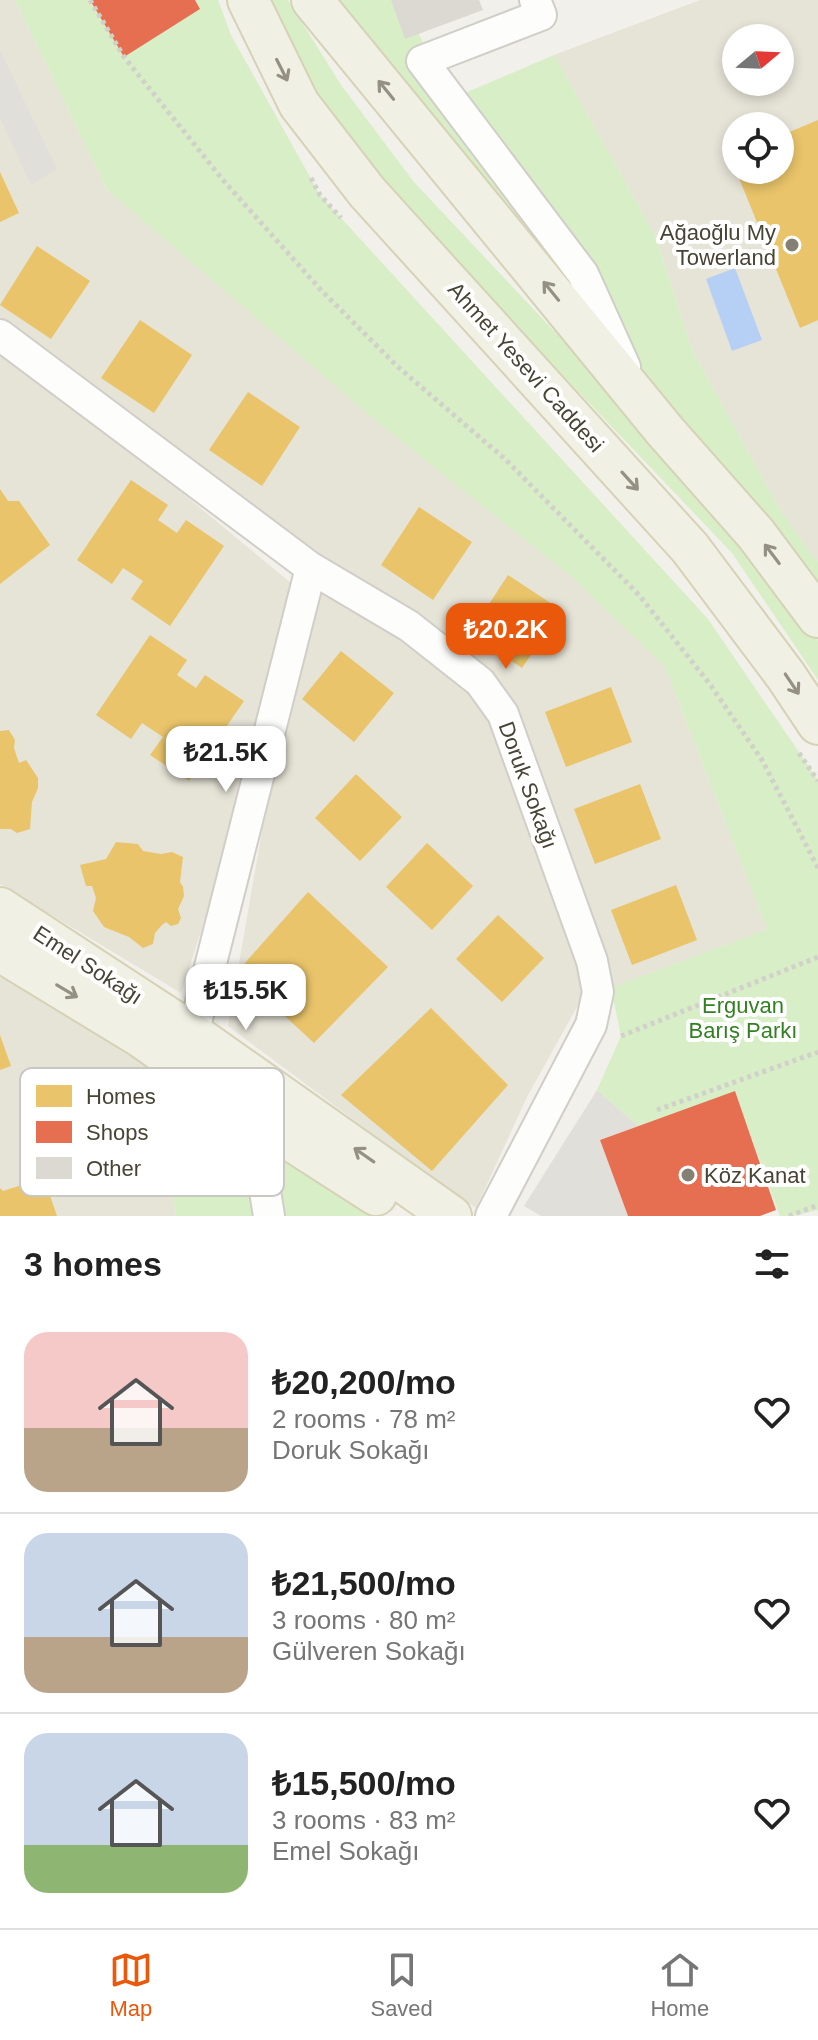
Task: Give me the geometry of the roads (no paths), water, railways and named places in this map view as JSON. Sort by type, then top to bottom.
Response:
[{"type":"main road","name":"Ahmet Yesevi Caddesi","points":[[248,0],[299,104],[367,192],[690,548],[818,724]]},
{"type":"main road","points":[[312,0],[639,398],[756,534],[818,617]]},
{"type":"main road","name":"Emel Sokağı","points":[[0,908],[241,1068]]},
{"type":"main road","name":"Emel Sokağı","points":[[0,951],[141,1037],[185,1068]]},
{"type":"main road","name":"Emel Sokağı","points":[[284,1098],[451,1216]]},
{"type":"main road","name":"Emel Sokağı","points":[[284,1136],[409,1216]]},
{"type":"street","points":[[535,0],[541,15],[422,61],[583,274],[639,398]]},
{"type":"street","name":"Doruk Sokağı","points":[[0,335],[311,568],[409,626],[480,682],[503,714],[592,961],[598,992],[591,1025],[491,1216]]},
{"type":"street","points":[[193,1034],[311,568]]},
{"type":"street","points":[[266,1196],[269,1216]]},
{"type":"water","points":[[735,268],[762,340],[732,351],[706,279]]},
{"type":"place","name":"Ağaoğlu My Towerland","points":[[792,245]]},
{"type":"place","name":"Köz Kanat","points":[[688,1175]]},
{"type":"park label","name":"Erguvan Barış Parkı","points":[[743,1018]]}]
